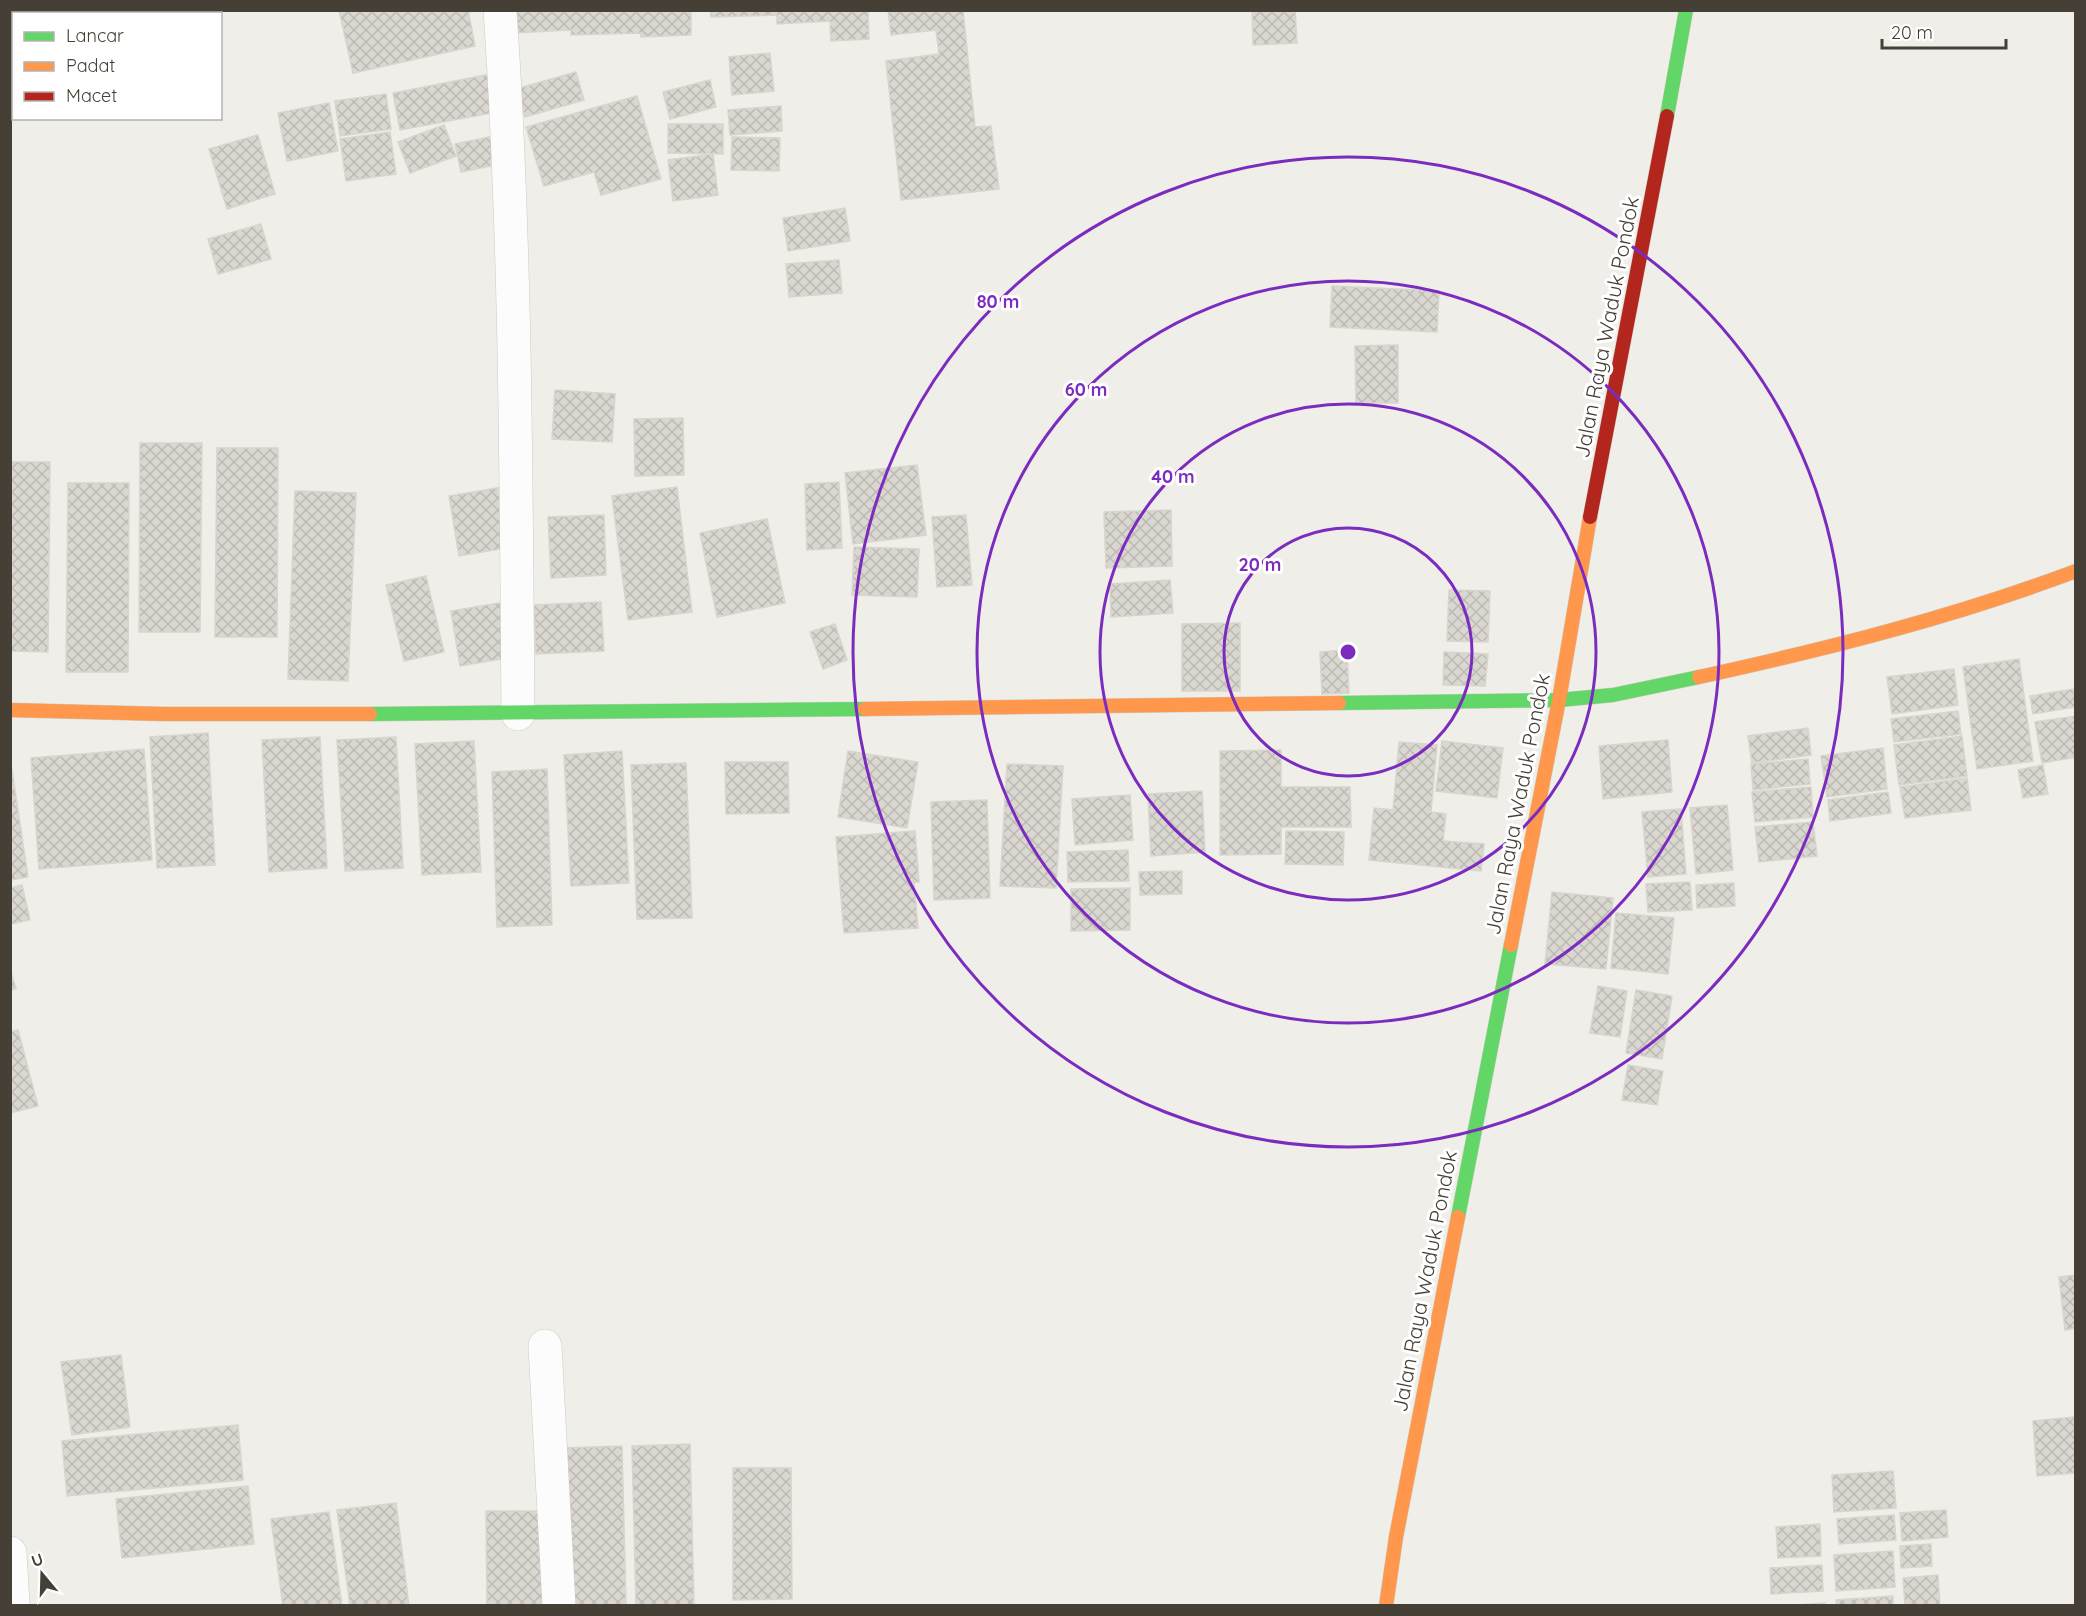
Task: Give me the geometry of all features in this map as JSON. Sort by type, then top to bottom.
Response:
[{"type":"street","points":[[500,10],[513,269],[518,714]]},
{"type":"street","name":"Jalan Raya Waduk Pondok","points":[[1386,1605],[1396,1537],[1559,700],[1587,531],[1653,196],[1686,10]]},
{"type":"street","points":[[10,710],[164,714],[518,714],[1559,700],[1614,695],[1805,654],[2007,597],[2076,571]]},
{"type":"street","points":[[545,1346],[559,1605]]},
{"type":"street","points":[[10,1553],[13,1605]]},
{"type":"building","points":[[339,10],[468,10],[475,46],[353,73]]},
{"type":"building","points":[[512,10],[691,10],[691,35],[641,37],[641,33],[571,35],[571,30],[513,33]]},
{"type":"building","points":[[710,10],[868,10],[869,39],[831,41],[830,21],[777,24],[777,15],[711,17]]},
{"type":"building","points":[[888,10],[963,10],[975,127],[991,126],[999,189],[901,200],[886,61],[939,54],[936,30],[891,35]]},
{"type":"building","points":[[1252,10],[1295,10],[1297,43],[1253,45]]},
{"type":"building","points":[[770,53],[774,91],[732,95],[729,57]]},
{"type":"building","points":[[576,72],[584,100],[525,117],[516,89]]},
{"type":"building","points":[[496,73],[503,111],[400,130],[393,93]]},
{"type":"building","points":[[710,80],[716,107],[670,119],[663,92]]},
{"type":"building","points":[[386,94],[391,129],[340,136],[335,101]]},
{"type":"building","points":[[637,96],[661,179],[601,195],[594,172],[544,186],[526,127]]},
{"type":"building","points":[[329,103],[338,151],[287,161],[278,113]]},
{"type":"building","points":[[781,106],[782,131],[730,135],[728,110]]},
{"type":"building","points":[[668,124],[723,124],[723,154],[668,153]]},
{"type":"building","points":[[444,125],[456,156],[410,173],[398,142]]},
{"type":"building","points":[[390,132],[396,174],[346,181],[340,139]]},
{"type":"building","points":[[258,135],[275,194],[227,209],[209,149]]},
{"type":"building","points":[[499,135],[505,163],[461,172],[455,144]]},
{"type":"building","points":[[732,137],[780,138],[779,171],[731,170]]},
{"type":"building","points":[[713,154],[718,195],[673,201],[668,160]]},
{"type":"building","points":[[845,208],[850,241],[788,251],[783,218]]},
{"type":"building","points":[[261,224],[271,259],[218,274],[208,239]]},
{"type":"building","points":[[839,260],[842,293],[789,297],[786,264]]},
{"type":"building","points":[[1332,286],[1439,291],[1437,332],[1330,327]]},
{"type":"building","points":[[1398,345],[1398,403],[1356,403],[1355,346]]},
{"type":"building","points":[[555,390],[615,394],[612,442],[552,439]]},
{"type":"building","points":[[683,418],[684,475],[635,476],[634,419]]},
{"type":"building","points":[[140,443],[202,443],[200,632],[139,632]]},
{"type":"building","points":[[217,448],[278,448],[277,637],[215,637]]},
{"type":"building","points":[[10,462],[50,462],[48,652],[10,651]]},
{"type":"building","points":[[917,465],[926,535],[853,544],[845,473]]},
{"type":"building","points":[[839,482],[842,548],[807,550],[805,484]]},
{"type":"building","points":[[68,483],[129,483],[128,672],[66,672]]},
{"type":"building","points":[[502,487],[512,547],[459,556],[449,496]]},
{"type":"building","points":[[677,487],[692,612],[628,620],[612,496]]},
{"type":"building","points":[[295,491],[356,493],[348,681],[288,679]]},
{"type":"building","points":[[1171,510],[1172,566],[1106,568],[1104,512]]},
{"type":"building","points":[[604,515],[606,575],[551,578],[548,517]]},
{"type":"building","points":[[966,515],[972,585],[937,587],[932,517]]},
{"type":"building","points":[[767,519],[785,603],[717,617],[700,533]]},
{"type":"building","points":[[854,547],[919,549],[917,597],[852,595]]},
{"type":"building","points":[[426,576],[444,652],[404,661],[386,585]]},
{"type":"building","points":[[1170,580],[1173,613],[1111,617],[1110,584]]},
{"type":"building","points":[[1449,590],[1490,591],[1488,642],[1447,641]]},
{"type":"building","points":[[504,602],[513,657],[460,666],[451,611]]},
{"type":"building","points":[[601,602],[604,651],[536,654],[534,605]]},
{"type":"building","points":[[1240,623],[1240,691],[1182,691],[1182,624]]},
{"type":"building","points":[[835,624],[847,660],[823,669],[810,632]]},
{"type":"building","points":[[1347,650],[1349,693],[1322,694],[1320,652]]},
{"type":"building","points":[[1444,652],[1488,654],[1485,686],[1443,685]]},
{"type":"building","points":[[2019,659],[2033,761],[1977,769],[1963,667]]},
{"type":"building","points":[[1954,669],[1958,705],[1892,714],[1887,677]]},
{"type":"building","points":[[2073,689],[2076,707],[2033,714],[2030,696]]},
{"type":"building","points":[[1958,711],[1961,734],[1894,742],[1891,719]]},
{"type":"building","points":[[2076,716],[2076,757],[2042,763],[2035,722]]},
{"type":"building","points":[[1808,728],[1811,755],[1752,763],[1748,736]]},
{"type":"building","points":[[208,733],[215,865],[157,868],[150,737]]},
{"type":"building","points":[[1962,736],[1967,776],[1899,785],[1894,745]]},
{"type":"building","points":[[320,737],[327,868],[269,872],[262,740]]},
{"type":"building","points":[[396,737],[403,868],[345,871],[337,740]]},
{"type":"building","points":[[1668,740],[1672,792],[1603,799],[1599,746]]},
{"type":"building","points":[[474,741],[481,872],[422,875],[415,744]]},
{"type":"building","points":[[1442,741],[1503,748],[1497,798],[1436,791]]},
{"type":"building","points":[[1399,742],[1437,745],[1431,812],[1446,814],[1443,841],[1484,844],[1481,871],[1369,860],[1374,808],[1393,810]]},
{"type":"building","points":[[1883,748],[1887,789],[1827,797],[1821,756]]},
{"type":"building","points":[[144,749],[152,860],[39,869],[31,758]]},
{"type":"building","points":[[1281,750],[1281,787],[1350,787],[1351,827],[1281,827],[1281,854],[1220,855],[1220,751]]},
{"type":"building","points":[[622,751],[629,883],[571,886],[564,755]]},
{"type":"building","points":[[848,751],[918,762],[907,828],[838,817]]},
{"type":"building","points":[[10,757],[28,877],[10,880]]},
{"type":"building","points":[[1808,759],[1810,784],[1753,790],[1751,764]]},
{"type":"building","points":[[725,762],[788,762],[789,813],[726,814]]},
{"type":"building","points":[[686,763],[692,918],[637,919],[631,765]]},
{"type":"building","points":[[1007,764],[1063,766],[1056,888],[1000,886]]},
{"type":"building","points":[[2043,765],[2048,794],[2023,798],[2018,770]]},
{"type":"building","points":[[547,769],[552,925],[497,927],[492,772]]},
{"type":"building","points":[[1967,778],[1971,810],[1905,818],[1900,787]]},
{"type":"building","points":[[1811,787],[1813,817],[1755,822],[1752,792]]},
{"type":"building","points":[[1202,791],[1205,852],[1151,856],[1148,794]]},
{"type":"building","points":[[1888,792],[1891,813],[1830,821],[1828,800]]},
{"type":"building","points":[[1130,795],[1133,840],[1075,845],[1072,799]]},
{"type":"building","points":[[987,800],[990,898],[934,900],[931,802]]},
{"type":"building","points":[[1727,805],[1733,870],[1696,874],[1690,808]]},
{"type":"building","points":[[1681,809],[1686,874],[1648,877],[1642,812]]},
{"type":"building","points":[[1813,822],[1817,856],[1759,862],[1755,827]]},
{"type":"building","points":[[915,831],[919,882],[914,882],[918,928],[844,933],[836,837]]},
{"type":"building","points":[[1286,831],[1344,832],[1343,865],[1285,864]]},
{"type":"building","points":[[1128,850],[1129,881],[1068,882],[1067,852]]},
{"type":"building","points":[[1182,871],[1182,894],[1140,895],[1139,872]]},
{"type":"building","points":[[1690,882],[1692,910],[1648,912],[1646,884]]},
{"type":"building","points":[[1734,883],[1735,906],[1697,908],[1696,885]]},
{"type":"building","points":[[22,885],[30,920],[10,924],[10,888]]},
{"type":"building","points":[[1130,888],[1130,930],[1071,931],[1071,889]]},
{"type":"building","points":[[1552,892],[1613,898],[1606,969],[1545,964]]},
{"type":"building","points":[[1616,913],[1674,918],[1668,974],[1611,968]]},
{"type":"building","points":[[10,969],[16,989],[10,990]]},
{"type":"building","points":[[1598,986],[1627,991],[1620,1037],[1590,1033]]},
{"type":"building","points":[[1636,990],[1672,996],[1662,1059],[1626,1053]]},
{"type":"building","points":[[18,1030],[38,1106],[10,1113],[10,1032]]},
{"type":"building","points":[[1628,1065],[1663,1071],[1657,1105],[1622,1100]]},
{"type":"building","points":[[2076,1275],[2076,1328],[2065,1330],[2059,1277]]},
{"type":"building","points":[[121,1355],[130,1427],[72,1435],[61,1362]]},
{"type":"building","points":[[2074,1417],[2076,1473],[2037,1476],[2033,1421]]},
{"type":"building","points":[[238,1425],[243,1480],[67,1496],[62,1441]]},
{"type":"building","points":[[690,1444],[694,1606],[636,1606],[632,1446]]},
{"type":"building","points":[[622,1446],[626,1606],[568,1606],[564,1448]]},
{"type":"building","points":[[733,1468],[791,1468],[792,1599],[733,1600]]},
{"type":"building","points":[[1893,1471],[1896,1508],[1834,1512],[1832,1475]]},
{"type":"building","points":[[248,1486],[254,1544],[122,1558],[116,1499]]},
{"type":"building","points":[[396,1503],[409,1606],[350,1606],[337,1510]]},
{"type":"building","points":[[1946,1510],[1948,1537],[1902,1541],[1900,1513]]},
{"type":"building","points":[[486,1511],[544,1511],[545,1606],[487,1606]]},
{"type":"building","points":[[329,1512],[342,1606],[283,1606],[271,1519]]},
{"type":"building","points":[[1894,1515],[1896,1540],[1839,1544],[1837,1519]]},
{"type":"building","points":[[1820,1524],[1821,1556],[1778,1558],[1776,1527]]},
{"type":"building","points":[[1931,1544],[1932,1566],[1901,1568],[1900,1546]]},
{"type":"building","points":[[1893,1551],[1895,1587],[1836,1591],[1834,1555]]},
{"type":"building","points":[[1822,1565],[1823,1591],[1771,1594],[1770,1568]]},
{"type":"building","points":[[1938,1575],[1940,1606],[1905,1606],[1903,1578]]},
{"type":"building","points":[[1893,1596],[1893,1606],[1837,1606],[1836,1600]]},
{"type":"building","points":[[1825,1603],[1825,1606],[1776,1606]]},
{"type":"traffic: fast","points":[[1667,116],[1686,10]]},
{"type":"traffic: fast","points":[[1339,703],[1559,700],[1613,695],[1699,677]]},
{"type":"traffic: fast","points":[[370,714],[865,709]]},
{"type":"traffic: fast","points":[[1458,1217],[1511,945]]},
{"type":"traffic: slow","points":[[1511,945],[1559,700],[1590,517]]},
{"type":"traffic: slow","points":[[1699,677],[1890,631],[1984,603],[2076,571]]},
{"type":"traffic: slow","points":[[865,709],[1339,703]]},
{"type":"traffic: slow","points":[[10,710],[164,714],[370,714]]},
{"type":"traffic: slow","points":[[1386,1606],[1396,1537],[1458,1217]]},
{"type":"traffic: jam","points":[[1590,517],[1667,116]]}]
